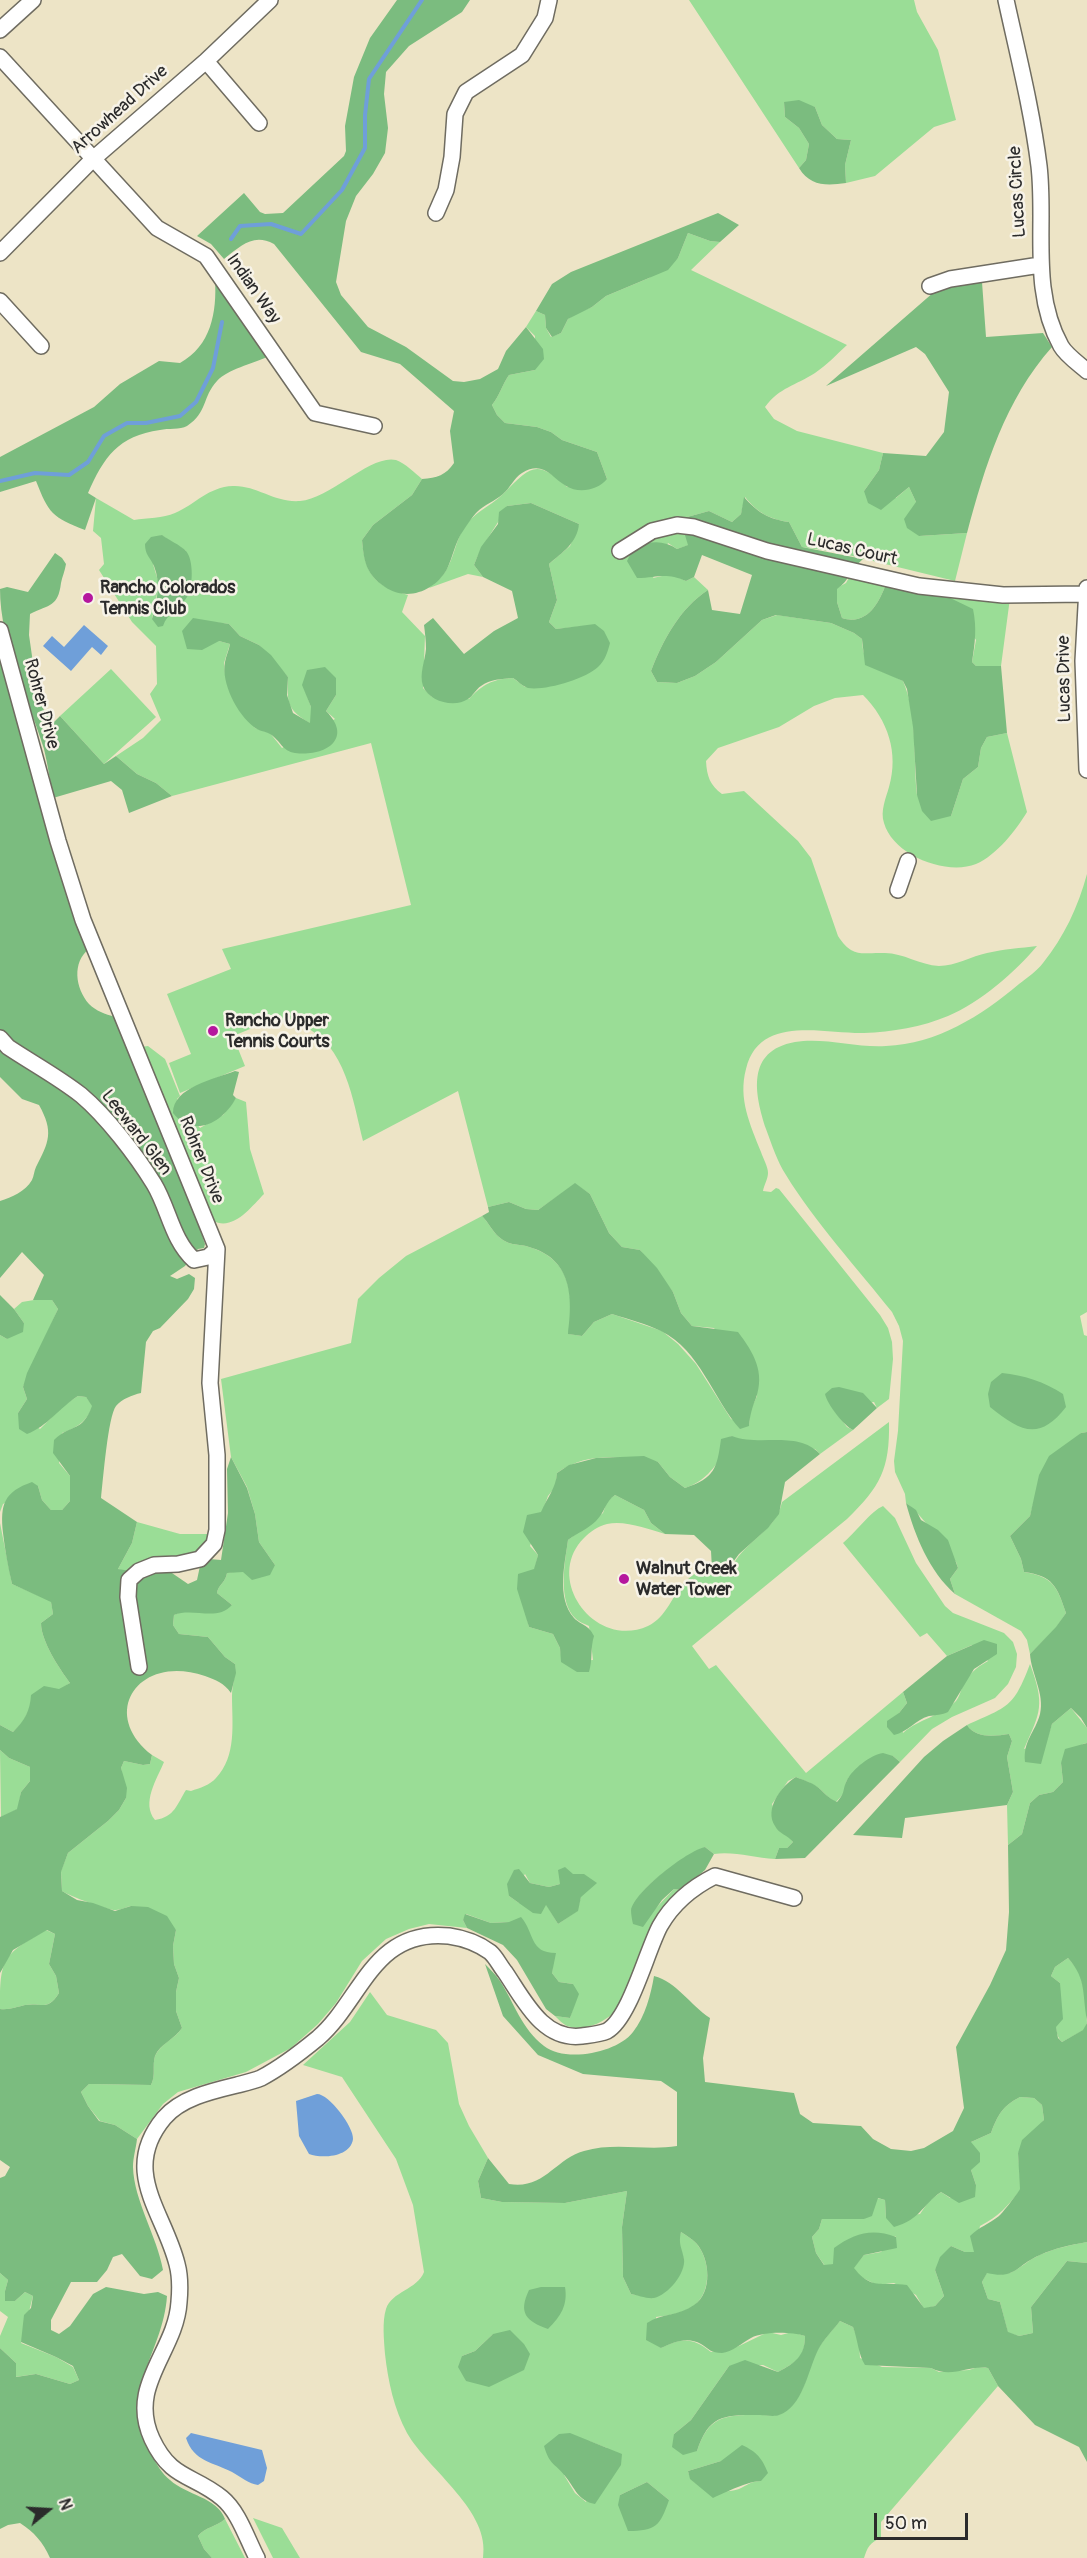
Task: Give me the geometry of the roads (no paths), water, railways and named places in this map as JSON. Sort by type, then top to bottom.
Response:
[{"type":"street","points":[[0,30],[33,0]]},
{"type":"street","name":"Arrowhead Drive","points":[[0,253],[93,159],[206,61],[270,0]]},
{"type":"street","points":[[436,213],[446,189],[452,157],[455,114],[466,92],[522,55],[545,18],[549,0]]},
{"type":"street","name":"Lucas Circle","points":[[1006,0],[1030,106],[1039,169],[1040,265],[1047,313],[1062,348],[1087,371]]},
{"type":"street","name":"Indian Way","points":[[0,57],[157,228],[206,256],[315,413],[374,426]]},
{"type":"street","points":[[206,61],[258,123]]},
{"type":"street","points":[[930,286],[950,279],[1040,265]]},
{"type":"street","points":[[0,301],[42,346]]},
{"type":"street","name":"Lucas Court","points":[[620,550],[652,531],[677,525],[694,527],[767,551],[919,586],[1003,595],[1087,591]]},
{"type":"street","name":"Lucas Drive","points":[[1087,591],[1083,661],[1087,770]]},
{"type":"street","name":"Rohrer Drive","points":[[0,630],[58,841],[83,920],[217,1249],[210,1383],[217,1455],[217,1530],[214,1544],[200,1559],[178,1564],[153,1565],[139,1571],[129,1580],[128,1598],[139,1667]]},
{"type":"street","points":[[898,890],[908,861]]},
{"type":"street","name":"Leeward Glen","points":[[0,1038],[8,1047],[81,1096],[101,1115],[155,1185],[180,1244],[194,1260],[201,1260],[217,1249]]},
{"type":"street","points":[[257,2558],[224,2499],[172,2469],[164,2460],[147,2425],[145,2408],[147,2390],[152,2372],[172,2331],[179,2305],[178,2266],[147,2191],[144,2158],[152,2136],[166,2116],[184,2102],[259,2079],[268,2073],[319,2037],[364,1977],[395,1947],[423,1937],[450,1936],[472,1942],[492,1953],[543,2026],[570,2037],[606,2031],[621,2016],[661,1924],[691,1888],[715,1876],[794,1898]]},
{"type":"water","points":[[84,625],[108,646],[101,655],[92,647],[71,671],[43,646],[52,636],[64,647]]},
{"type":"water","points":[[317,2094],[322,2095],[334,2105],[345,2119],[352,2134],[351,2145],[342,2153],[328,2156],[309,2154],[299,2136],[296,2101]]},
{"type":"water","points":[[191,2433],[262,2450],[267,2468],[264,2481],[258,2485],[251,2483],[199,2457],[189,2446],[186,2438]]},
{"type":"waterway","points":[[231,239],[240,226],[271,224],[301,234],[342,190],[365,148],[365,115],[369,79],[422,0]]},
{"type":"waterway","points":[[0,481],[35,473],[69,475],[88,462],[104,436],[127,423],[146,423],[180,416],[196,402],[213,368],[222,322]]},
{"type":"place","name":"Rancho Colorados Tennis Club","points":[[88,598]]},
{"type":"place","name":"Rancho Upper Tennis Courts","points":[[213,1031]]},
{"type":"place","name":"Walnut Creek Water Tower","points":[[624,1579]]}]
